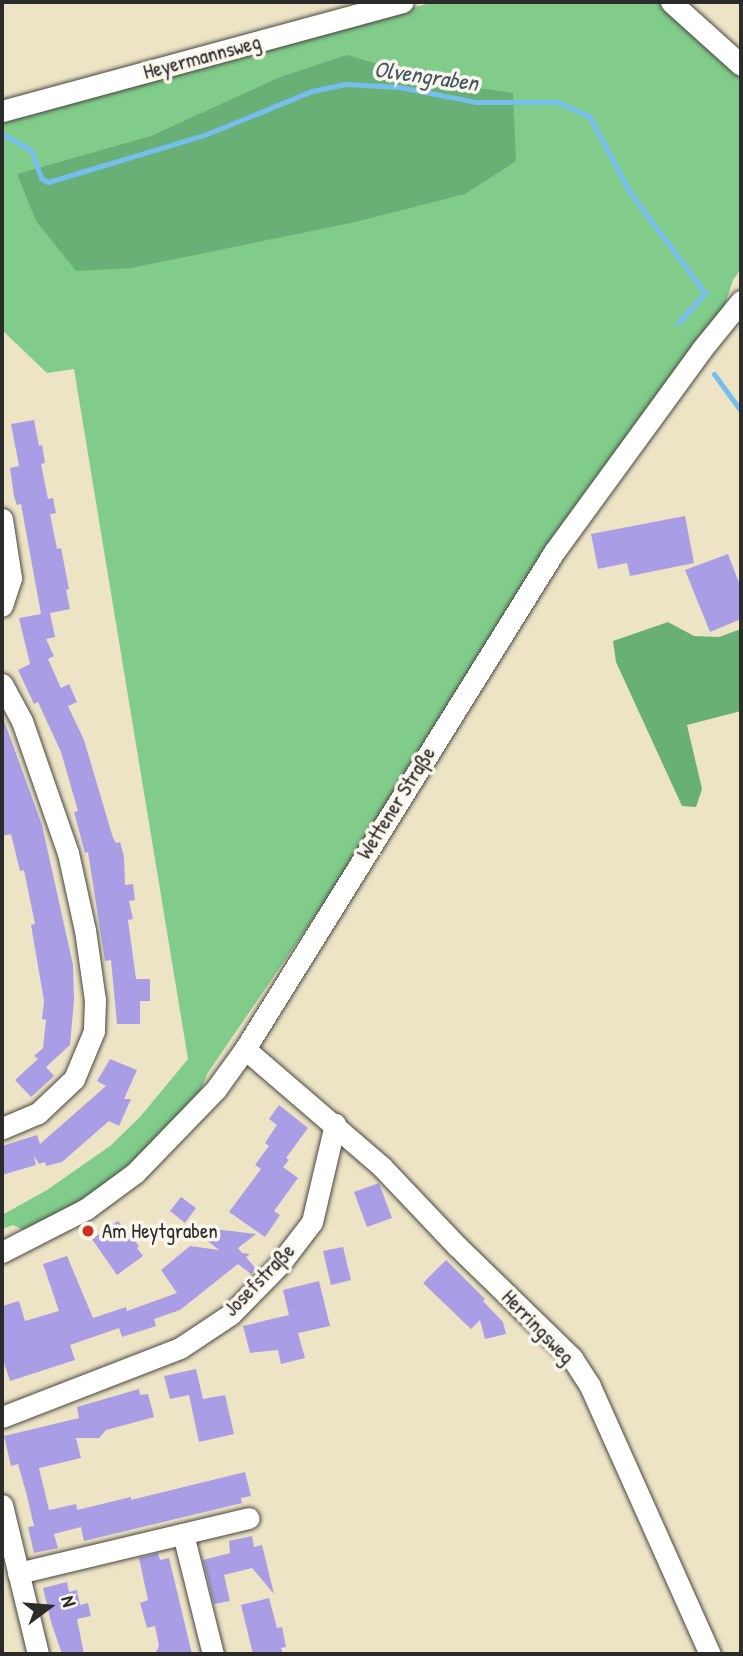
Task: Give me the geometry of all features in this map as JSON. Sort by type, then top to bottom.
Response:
[{"type":"street","name":"Heyermannsweg","points":[[2,111],[402,2]]},
{"type":"street","points":[[671,2],[741,65]]},
{"type":"street","name":"Wettener Straße","points":[[2,1252],[86,1209],[135,1173],[216,1089],[245,1049],[554,552],[702,349],[741,301]]},
{"type":"street","points":[[2,519],[11,578],[2,606]]},
{"type":"street","points":[[2,684],[22,721],[68,853],[85,930],[95,1000],[94,1031],[74,1079],[38,1114],[2,1128]]},
{"type":"street","points":[[245,1049],[334,1124]]},
{"type":"street","name":"Josefstraße","points":[[2,1417],[180,1348],[230,1314],[279,1265],[312,1222],[334,1124]]},
{"type":"street","name":"Herringsweg","points":[[334,1124],[382,1167],[572,1358],[590,1386],[710,1654]]},
{"type":"street","points":[[2,1505],[38,1654]]},
{"type":"street","points":[[19,1573],[249,1518]]},
{"type":"street","points":[[183,1534],[212,1654]]},
{"type":"green space","points":[[434,2],[662,2],[741,73],[741,269],[733,280],[709,354],[578,531],[207,1074],[198,1099],[132,1164],[82,1202],[24,1230],[13,1225],[2,1229],[2,1215],[47,1190],[110,1146],[140,1117],[188,1059],[74,369],[47,373],[2,330],[2,118]]},
{"type":"green space","points":[[347,55],[442,83],[513,93],[516,161],[465,194],[351,223],[131,268],[76,271],[36,221],[17,174],[151,136],[280,77]]},
{"type":"green space","points":[[668,622],[694,636],[719,637],[741,629],[741,711],[687,725],[702,789],[696,807],[682,806],[616,662],[613,641]]},
{"type":"building","points":[[34,420],[39,446],[42,445],[45,463],[41,464],[48,499],[53,498],[56,513],[50,514],[57,549],[61,548],[69,589],[66,590],[70,609],[50,613],[55,637],[46,639],[54,656],[48,659],[61,688],[69,684],[77,702],[68,706],[84,740],[113,838],[116,843],[120,842],[124,857],[125,885],[133,884],[135,900],[129,901],[133,919],[128,920],[136,979],[150,979],[150,1001],[140,1001],[140,1024],[117,1024],[111,960],[105,961],[88,852],[85,853],[74,812],[78,811],[61,752],[38,702],[34,704],[18,670],[30,664],[19,618],[41,614],[21,504],[17,505],[14,496],[10,468],[19,466],[11,424]]},
{"type":"building","points":[[685,516],[694,563],[630,576],[627,563],[598,569],[591,534]]},
{"type":"building","points":[[728,554],[741,588],[741,619],[710,632],[685,570]]},
{"type":"building","points":[[2,715],[42,825],[73,965],[74,1000],[70,1045],[46,1067],[54,1076],[31,1097],[15,1080],[38,1059],[34,1056],[43,1048],[46,1020],[42,1019],[44,1001],[31,925],[35,924],[24,870],[20,871],[11,834],[2,836]]},
{"type":"building","points":[[110,1059],[137,1070],[124,1099],[131,1099],[119,1126],[109,1121],[62,1162],[46,1166],[45,1162],[39,1164],[34,1156],[36,1165],[2,1175],[2,1146],[37,1135],[40,1144],[106,1086],[97,1081]]},
{"type":"building","points":[[279,1105],[308,1128],[286,1158],[289,1160],[283,1167],[298,1178],[274,1211],[280,1215],[265,1237],[229,1212],[261,1169],[255,1165],[269,1146],[265,1143],[277,1125],[269,1119]]},
{"type":"building","points":[[379,1183],[392,1218],[367,1227],[354,1192]]},
{"type":"building","points":[[181,1197],[196,1208],[185,1223],[170,1211]]},
{"type":"building","points":[[118,1221],[139,1246],[137,1248],[143,1256],[117,1275],[92,1239]]},
{"type":"building","points":[[189,1226],[256,1234],[238,1248],[242,1253],[250,1254],[246,1257],[256,1269],[251,1274],[238,1264],[180,1310],[154,1319],[156,1326],[122,1337],[119,1328],[70,1345],[75,1360],[10,1381],[2,1357],[2,1306],[19,1301],[25,1321],[59,1311],[43,1264],[67,1256],[93,1318],[126,1307],[127,1311],[177,1293],[161,1270],[190,1246],[219,1250]]},
{"type":"building","points":[[343,1247],[351,1280],[331,1285],[323,1251]]},
{"type":"building","points":[[446,1260],[485,1299],[483,1301],[503,1322],[506,1334],[485,1339],[480,1320],[471,1329],[423,1283]]},
{"type":"building","points":[[319,1281],[330,1326],[298,1333],[305,1358],[281,1364],[278,1350],[250,1353],[243,1326],[289,1315],[283,1290]]},
{"type":"building","points":[[196,1369],[203,1399],[225,1395],[234,1434],[199,1442],[189,1395],[170,1399],[164,1376]]},
{"type":"building","points":[[139,1389],[140,1395],[148,1394],[154,1417],[106,1430],[99,1438],[76,1438],[81,1458],[39,1468],[49,1510],[76,1504],[77,1510],[131,1497],[131,1500],[245,1472],[251,1496],[241,1498],[242,1503],[84,1541],[81,1527],[54,1534],[58,1548],[34,1553],[28,1527],[34,1526],[26,1492],[18,1464],[11,1466],[4,1436],[79,1418],[77,1407]]},
{"type":"building","points":[[252,1536],[254,1547],[262,1545],[274,1594],[252,1568],[224,1575],[230,1601],[214,1604],[203,1560],[230,1553],[229,1541]]},
{"type":"building","points":[[158,1553],[160,1560],[169,1558],[192,1654],[155,1654],[159,1646],[155,1626],[147,1628],[140,1603],[148,1600],[139,1558]]},
{"type":"building","points":[[67,1582],[69,1592],[77,1590],[80,1605],[88,1603],[91,1616],[77,1619],[84,1654],[62,1654],[51,1622],[43,1588]]},
{"type":"building","points":[[269,1598],[277,1628],[282,1627],[286,1647],[281,1648],[283,1654],[253,1654],[241,1605]]},
{"type":"waterway","name":"Olvengraben","points":[[2,134],[31,150],[41,178],[48,182],[207,134],[312,91],[345,84],[399,87],[476,102],[557,102],[589,116],[631,194],[705,293],[678,323]]},
{"type":"waterway","name":"Olvengraben","points":[[714,374],[741,411]]},
{"type":"place","name":"Am Heytgraben","points":[[88,1231]]}]
